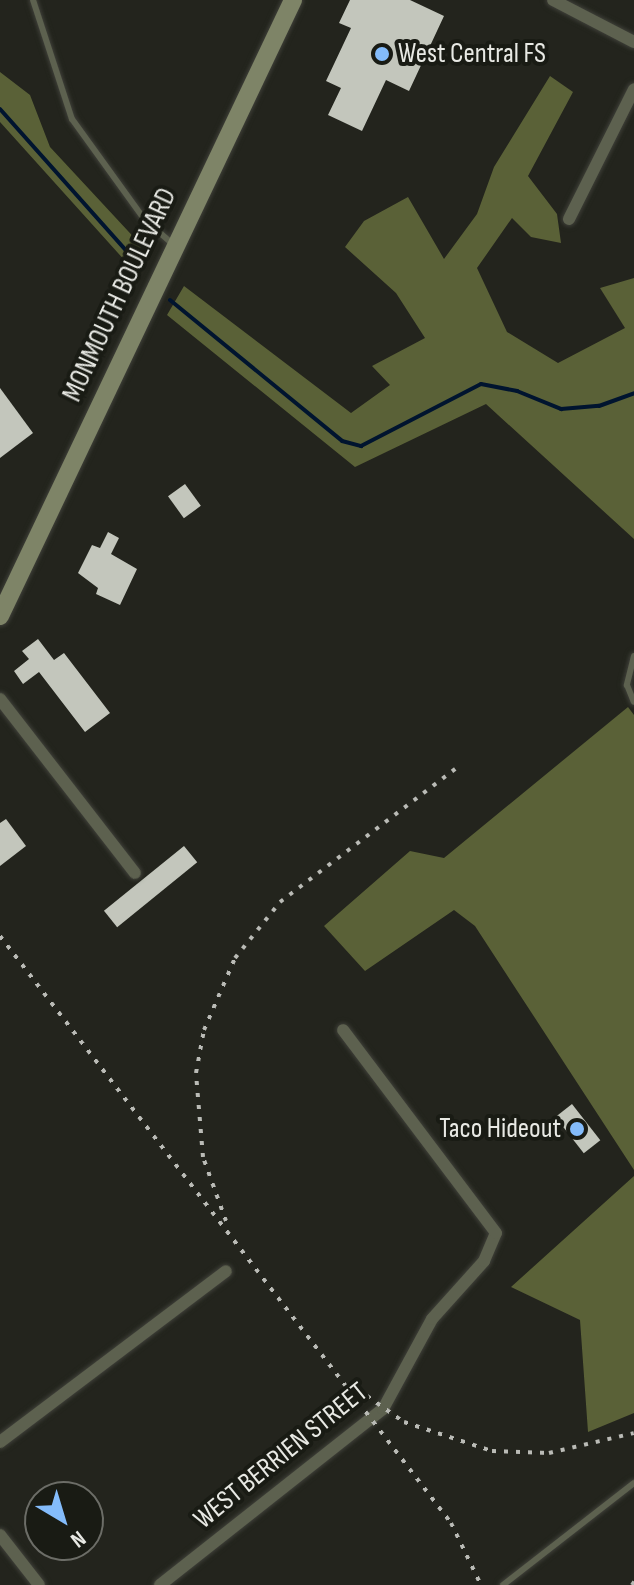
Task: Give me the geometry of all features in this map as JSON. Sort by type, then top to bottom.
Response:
[{"type":"street","name":"MONMOUTH BOULEVARD","points":[[0,616],[293,0]]},
{"type":"street","points":[[553,0],[570,4],[634,42]]},
{"type":"street","points":[[569,219],[634,89]]},
{"type":"street","points":[[0,699],[135,873]]},
{"type":"street","name":"WEST BERRIEN STREET","points":[[160,1585],[383,1409],[432,1319],[484,1261],[496,1233],[343,1030]]},
{"type":"street","points":[[0,1442],[226,1271]]},
{"type":"street","points":[[0,1535],[39,1585]]},
{"type":"lane","points":[[33,0],[72,119],[144,219],[174,245]]},
{"type":"lane","points":[[634,656],[627,674],[634,702]]},
{"type":"lane","points":[[503,1585],[634,1483]]},
{"type":"green space","points":[[0,72],[30,95],[50,147],[141,245],[136,273],[0,122]]},
{"type":"green space","points":[[550,76],[573,92],[528,176],[557,214],[561,243],[531,237],[512,218],[477,268],[507,332],[558,363],[625,328],[600,288],[634,278],[634,539],[486,404],[355,467],[167,315],[184,286],[351,413],[390,385],[372,366],[425,338],[396,293],[345,247],[364,221],[408,197],[444,259],[477,214],[494,167]]},
{"type":"green space","points":[[628,707],[634,715],[634,1170],[475,926],[454,910],[365,971],[324,926],[410,851],[444,858]]},
{"type":"green space","points":[[634,1176],[634,1413],[588,1432],[580,1320],[511,1287]]},
{"type":"building","name":"West Central FS","points":[[350,0],[410,0],[444,16],[409,91],[386,80],[362,131],[328,115],[341,88],[326,81],[351,28],[339,23]]},
{"type":"building","points":[[0,388],[33,433],[0,458]]},
{"type":"building","points":[[185,484],[201,506],[184,518],[168,496]]},
{"type":"building","points":[[108,532],[119,538],[111,554],[137,569],[120,605],[96,594],[98,588],[78,573],[92,545],[100,548]]},
{"type":"building","points":[[38,639],[54,660],[64,653],[110,713],[85,732],[39,672],[23,684],[14,671],[29,659],[22,651]]},
{"type":"building","points":[[6,819],[26,846],[0,866],[0,823]]},
{"type":"building","points":[[184,846],[197,862],[117,927],[104,911]]},
{"type":"building","name":"Taco Hideout","points":[[572,1104],[600,1140],[584,1153],[555,1117]]},
{"type":"waterway","points":[[0,109],[139,265]]},
{"type":"waterway","points":[[170,300],[342,441],[361,446],[481,384],[517,391],[561,409],[599,406],[634,393]]},
{"type":"railway","points":[[226,1221],[203,1157],[196,1073],[204,1030],[235,958],[280,902],[459,766]]},
{"type":"railway","points":[[0,936],[451,1523],[481,1585]]},
{"type":"railway","points":[[357,1389],[404,1422],[492,1451],[549,1453],[634,1433]]},
{"type":"place","name":"West Central FS","points":[[382,54]]},
{"type":"place","name":"Taco Hideout","points":[[577,1129]]}]
